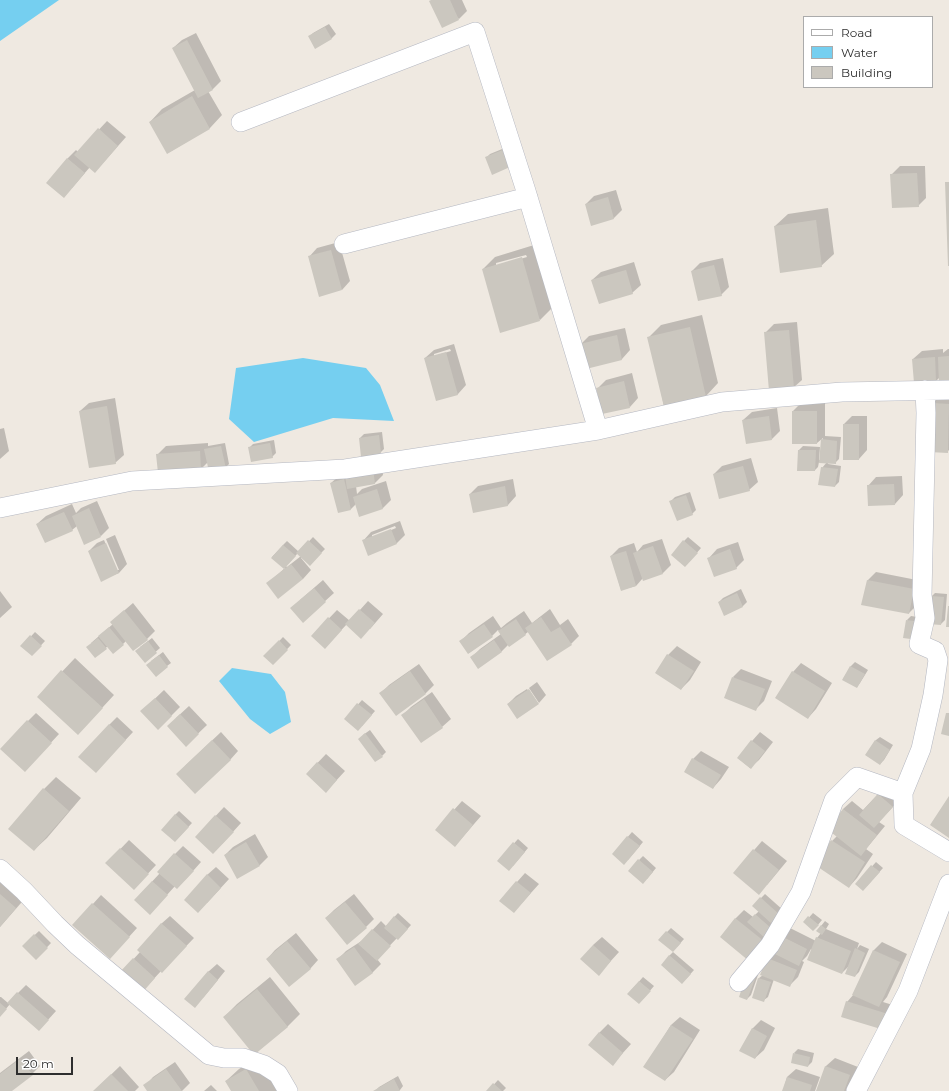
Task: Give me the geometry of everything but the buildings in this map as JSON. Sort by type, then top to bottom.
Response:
[{"type":"street","points":[[241,122],[475,32],[528,197],[598,430]]},
{"type":"street","points":[[344,244],[528,197]]},
{"type":"street","points":[[925,390],[926,413],[922,595],[925,618],[919,644],[935,651],[938,660],[933,695],[921,749],[903,792],[904,825],[949,852]]},
{"type":"street","points":[[0,508],[132,481],[345,469],[598,430],[722,402],[842,392],[949,390]]},
{"type":"street","points":[[739,982],[770,945],[801,892],[834,800],[857,777],[903,792]]},
{"type":"street","points":[[0,869],[24,891],[77,945],[208,1054],[224,1058],[243,1058],[264,1065],[278,1074],[288,1091]]},
{"type":"street","points":[[856,1091],[908,991],[949,884]]},
{"type":"water","points":[[0,0],[59,0],[0,41]]},
{"type":"water","points":[[303,358],[366,368],[380,385],[394,421],[333,418],[254,442],[229,419],[236,368]]},
{"type":"water","points":[[232,668],[271,674],[285,692],[291,722],[270,734],[250,719],[219,681]]}]
